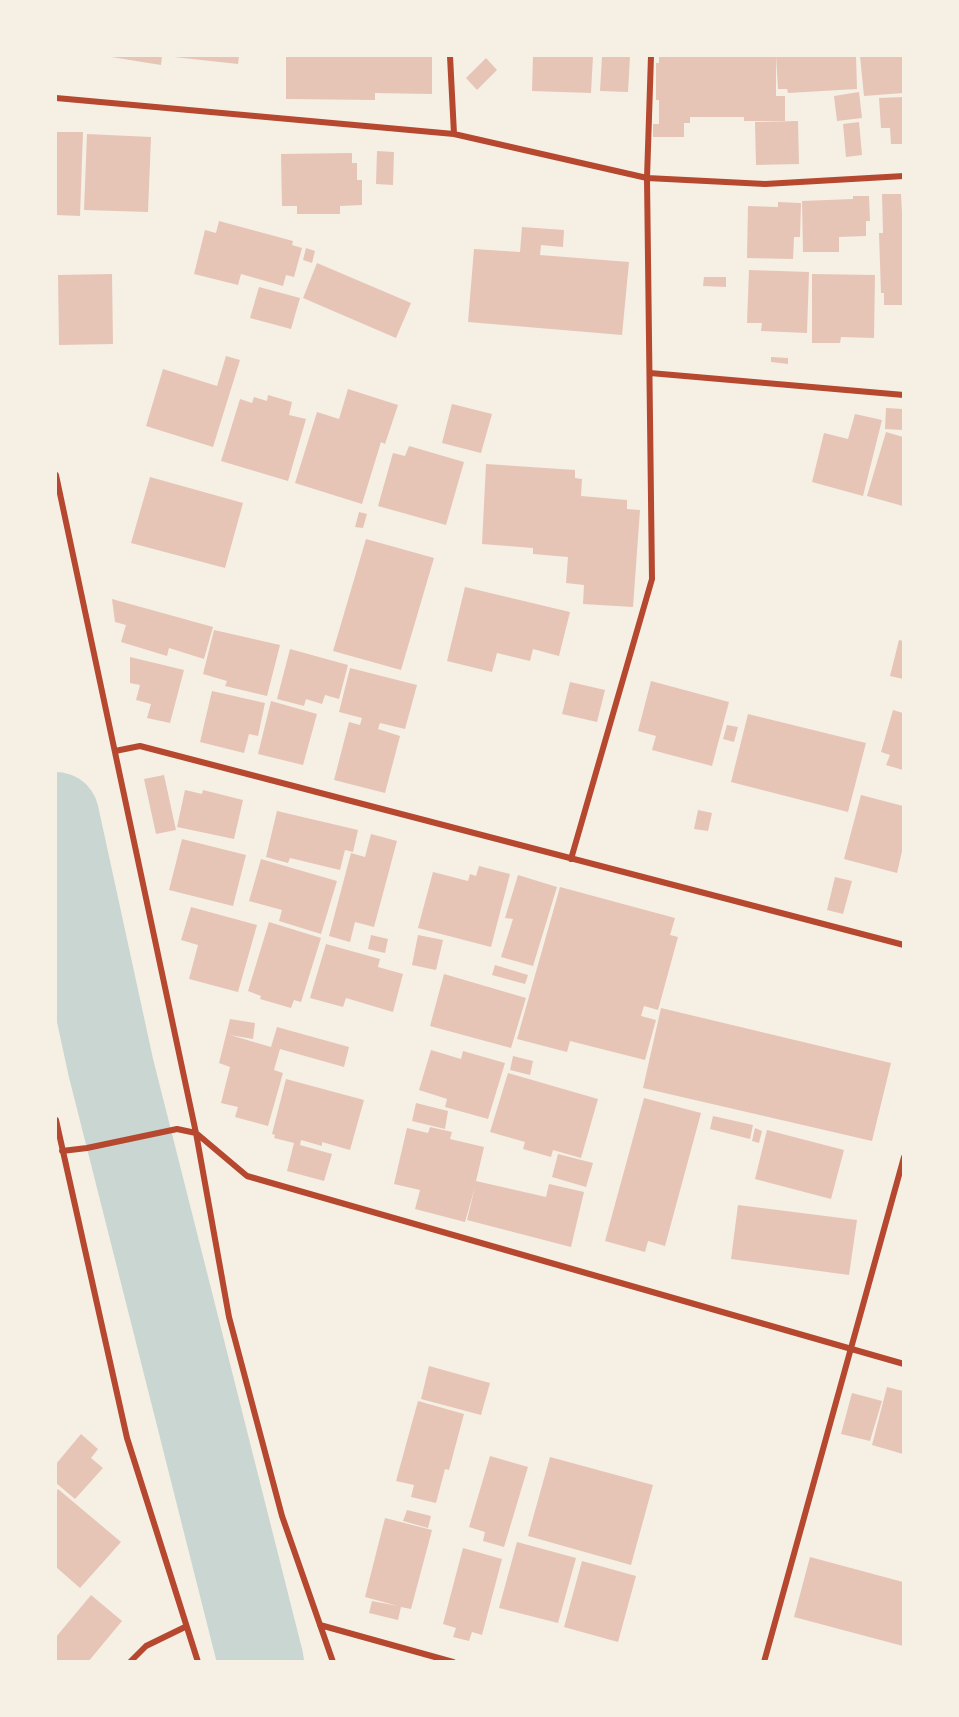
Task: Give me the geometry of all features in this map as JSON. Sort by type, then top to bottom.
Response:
[{"type":"street","points":[[450,56],[454,134]]},
{"type":"street","points":[[571,859],[652,579],[647,178],[651,56]]},
{"type":"street","points":[[56,98],[454,134],[647,178],[765,184],[903,176]]},
{"type":"street","points":[[650,373],[903,395]]},
{"type":"street","points":[[56,475],[196,1133],[229,1317],[282,1516],[333,1662]]},
{"type":"street","points":[[115,751],[140,746],[903,945]]},
{"type":"street","points":[[56,1120],[58,1149],[127,1438],[198,1662]]},
{"type":"street","points":[[58,1149],[87,1148],[177,1129],[196,1133],[247,1176],[903,1364]]},
{"type":"street","points":[[764,1662],[852,1350],[903,1157]]},
{"type":"street","points":[[320,1625],[453,1662]]},
{"type":"street","points":[[130,1662],[146,1646],[186,1627]]},
{"type":"building","points":[[105,56],[162,56],[161,65]]},
{"type":"building","points":[[174,56],[239,56],[238,64]]},
{"type":"building","points":[[286,56],[432,56],[432,94],[375,93],[375,100],[286,99]]},
{"type":"building","points":[[533,56],[593,56],[591,93],[532,91]]},
{"type":"building","points":[[602,56],[630,56],[628,92],[600,91]]},
{"type":"building","points":[[659,56],[776,56],[776,96],[785,96],[785,121],[744,121],[744,117],[690,117],[690,123],[684,123],[684,137],[653,137],[653,124],[659,124],[659,100],[656,100],[656,63],[659,63]]},
{"type":"building","points":[[776,56],[856,56],[857,89],[788,93],[787,89],[778,89]]},
{"type":"building","points":[[860,56],[902,56],[903,93],[864,96]]},
{"type":"building","points":[[486,58],[497,70],[477,90],[466,78]]},
{"type":"building","points":[[859,92],[862,118],[837,121],[834,96]]},
{"type":"building","points":[[903,97],[903,144],[891,144],[890,128],[881,128],[879,98]]},
{"type":"building","points":[[798,121],[799,164],[756,165],[755,122]]},
{"type":"building","points":[[859,122],[862,155],[846,157],[843,124]]},
{"type":"building","points":[[56,132],[83,132],[80,216],[56,215]]},
{"type":"building","points":[[87,134],[151,137],[148,212],[84,210]]},
{"type":"building","points":[[377,151],[394,152],[393,185],[376,184]]},
{"type":"building","points":[[352,153],[352,163],[357,163],[357,180],[362,180],[362,205],[340,206],[340,214],[297,214],[297,206],[282,206],[281,154]]},
{"type":"building","points":[[882,194],[901,194],[903,305],[884,305],[884,293],[881,293],[879,233],[883,233]]},
{"type":"building","points":[[853,196],[869,196],[870,221],[866,221],[866,236],[839,237],[839,252],[803,252],[802,201],[853,199]]},
{"type":"building","points":[[778,202],[801,203],[800,237],[794,237],[793,259],[747,258],[748,206],[778,207]]},
{"type":"building","points":[[219,221],[293,241],[292,245],[302,248],[294,277],[286,275],[283,286],[241,274],[238,285],[194,274],[205,230],[216,233]]},
{"type":"building","points":[[522,227],[564,230],[563,247],[541,245],[540,255],[629,262],[622,335],[468,322],[474,249],[520,252]]},
{"type":"building","points":[[306,248],[315,251],[312,263],[303,260]]},
{"type":"building","points":[[317,263],[411,303],[396,338],[303,298]]},
{"type":"building","points":[[749,270],[809,272],[807,333],[761,331],[762,323],[747,323]]},
{"type":"building","points":[[112,274],[113,344],[59,345],[58,275]]},
{"type":"building","points":[[812,274],[875,275],[874,338],[841,337],[840,343],[812,343]]},
{"type":"building","points":[[704,277],[726,277],[726,287],[703,286]]},
{"type":"building","points":[[259,287],[300,298],[291,329],[250,318]]},
{"type":"building","points":[[226,356],[240,360],[213,447],[146,426],[163,369],[217,386]]},
{"type":"building","points":[[771,357],[788,358],[788,364],[771,362]]},
{"type":"building","points":[[348,389],[398,405],[385,444],[381,442],[362,504],[295,483],[317,412],[339,419]]},
{"type":"building","points":[[268,395],[292,402],[289,415],[306,419],[288,481],[221,461],[240,399],[252,403],[254,397],[267,401]]},
{"type":"building","points":[[452,404],[492,414],[481,453],[442,443]]},
{"type":"building","points":[[886,408],[903,409],[903,430],[885,429]]},
{"type":"building","points":[[855,414],[882,420],[863,496],[812,482],[824,433],[848,439]]},
{"type":"building","points":[[886,432],[903,437],[903,506],[867,496]]},
{"type":"building","points":[[409,446],[464,462],[446,525],[378,506],[393,453],[405,456]]},
{"type":"building","points":[[486,464],[575,470],[575,478],[582,479],[581,496],[627,500],[627,509],[640,510],[633,607],[583,604],[584,585],[566,583],[568,557],[533,554],[533,548],[482,544]]},
{"type":"building","points":[[150,477],[243,503],[225,568],[131,543]]},
{"type":"building","points":[[359,512],[367,514],[363,528],[355,527]]},
{"type":"building","points":[[366,539],[434,558],[401,670],[333,651]]},
{"type":"building","points":[[465,587],[570,612],[559,656],[533,649],[530,661],[497,653],[492,672],[447,661]]},
{"type":"building","points":[[112,599],[213,627],[204,659],[169,648],[167,656],[121,642],[126,625],[115,622]]},
{"type":"building","points":[[214,630],[280,645],[267,696],[225,686],[227,681],[203,674]]},
{"type":"building","points":[[899,640],[903,641],[903,679],[890,676]]},
{"type":"building","points":[[290,649],[348,665],[339,699],[325,695],[322,704],[306,699],[304,706],[277,699]]},
{"type":"building","points":[[130,657],[184,670],[170,723],[147,718],[151,704],[136,700],[140,685],[130,683]]},
{"type":"building","points":[[350,668],[417,685],[405,729],[380,723],[378,729],[400,736],[385,793],[334,780],[349,722],[360,725],[362,718],[339,712]]},
{"type":"building","points":[[651,681],[729,702],[712,766],[652,750],[656,736],[638,731]]},
{"type":"building","points":[[570,682],[605,690],[597,722],[562,714]]},
{"type":"building","points":[[212,691],[265,703],[258,736],[249,734],[244,753],[200,742]]},
{"type":"building","points":[[271,701],[317,714],[303,765],[258,754]]},
{"type":"building","points":[[893,710],[903,713],[903,770],[886,765],[890,755],[881,752]]},
{"type":"building","points":[[748,714],[866,743],[848,812],[731,782]]},
{"type":"building","points":[[727,725],[738,727],[734,742],[723,739]]},
{"type":"building","points":[[164,775],[176,830],[156,834],[144,779]]},
{"type":"building","points":[[185,790],[202,794],[203,790],[243,800],[234,839],[177,827]]},
{"type":"building","points":[[861,795],[903,806],[903,847],[897,873],[844,859]]},
{"type":"building","points":[[698,810],[712,813],[708,831],[694,829]]},
{"type":"building","points":[[277,811],[358,830],[353,852],[345,850],[340,870],[290,858],[288,863],[266,857]]},
{"type":"building","points":[[371,834],[397,841],[374,927],[355,922],[350,942],[329,936],[351,853],[365,857]]},
{"type":"building","points":[[182,839],[246,855],[233,906],[169,890]]},
{"type":"building","points":[[261,859],[337,881],[321,934],[279,921],[282,910],[249,901]]},
{"type":"building","points":[[479,866],[510,874],[491,947],[418,928],[433,872],[468,881],[470,874],[476,876]]},
{"type":"building","points":[[518,875],[557,887],[533,966],[501,957],[513,919],[505,918]]},
{"type":"building","points":[[835,877],[852,881],[843,914],[827,910]]},
{"type":"building","points":[[560,887],[675,918],[670,935],[678,937],[658,1010],[644,1006],[641,1016],[656,1020],[645,1060],[570,1041],[567,1052],[517,1039]]},
{"type":"building","points":[[191,907],[257,925],[238,992],[189,979],[198,945],[181,940]]},
{"type":"building","points":[[269,922],[321,938],[301,1002],[294,1000],[291,1008],[260,999],[261,996],[248,991]]},
{"type":"building","points":[[371,935],[388,939],[385,953],[368,949]]},
{"type":"building","points":[[418,935],[443,940],[436,970],[412,965]]},
{"type":"building","points":[[326,944],[380,959],[378,967],[403,974],[393,1012],[346,998],[343,1007],[310,998]]},
{"type":"building","points":[[495,965],[528,975],[525,984],[492,975]]},
{"type":"building","points":[[444,974],[526,998],[511,1048],[430,1026]]},
{"type":"building","points":[[661,1008],[891,1063],[872,1141],[643,1088]]},
{"type":"building","points":[[230,1019],[255,1023],[253,1039],[230,1035],[271,1047],[277,1027],[349,1047],[344,1067],[280,1049],[274,1070],[283,1073],[268,1126],[235,1117],[238,1107],[221,1103],[230,1067],[219,1063]]},
{"type":"building","points":[[431,1050],[461,1059],[463,1051],[505,1063],[488,1119],[445,1107],[447,1099],[419,1090]]},
{"type":"building","points":[[513,1056],[533,1061],[530,1075],[510,1070]]},
{"type":"building","points":[[508,1073],[598,1099],[581,1158],[553,1150],[551,1157],[523,1149],[525,1142],[490,1132]]},
{"type":"building","points":[[286,1079],[364,1100],[350,1150],[322,1142],[322,1146],[301,1140],[300,1145],[332,1154],[324,1181],[287,1171],[294,1143],[274,1138],[275,1135],[272,1134]]},
{"type":"building","points":[[644,1098],[701,1113],[665,1246],[648,1241],[645,1252],[605,1241]]},
{"type":"building","points":[[416,1103],[448,1111],[445,1129],[412,1121]]},
{"type":"building","points":[[713,1116],[753,1125],[750,1139],[710,1129]]},
{"type":"building","points":[[430,1127],[452,1132],[450,1139],[484,1147],[476,1181],[546,1197],[549,1184],[584,1192],[571,1247],[467,1220],[475,1187],[465,1222],[415,1209],[420,1190],[394,1184],[407,1128],[428,1133]]},
{"type":"building","points":[[755,1128],[762,1131],[759,1143],[752,1141]]},
{"type":"building","points":[[767,1130],[844,1150],[831,1199],[755,1179]]},
{"type":"building","points":[[558,1154],[593,1163],[586,1187],[552,1177]]},
{"type":"building","points":[[738,1205],[857,1220],[849,1275],[731,1259]]},
{"type":"building","points":[[429,1366],[490,1383],[481,1415],[421,1399]]},
{"type":"building","points":[[887,1387],[903,1391],[903,1454],[872,1445]]},
{"type":"building","points":[[852,1393],[882,1401],[870,1441],[841,1434]]},
{"type":"building","points":[[418,1401],[464,1414],[449,1470],[445,1469],[436,1503],[411,1497],[414,1485],[396,1481]]},
{"type":"building","points":[[81,1434],[98,1449],[91,1458],[103,1468],[75,1499],[56,1483],[56,1464]]},
{"type":"building","points":[[490,1456],[528,1467],[504,1547],[483,1541],[485,1532],[469,1527]]},
{"type":"building","points":[[550,1457],[653,1485],[631,1565],[528,1536]]},
{"type":"building","points":[[58,1489],[121,1542],[80,1588],[56,1567],[56,1492]]},
{"type":"building","points":[[407,1510],[431,1516],[428,1528],[403,1521]]},
{"type":"building","points":[[385,1518],[432,1530],[411,1609],[401,1607],[398,1620],[369,1613],[372,1601],[398,1606],[365,1597]]},
{"type":"building","points":[[517,1542],[576,1558],[558,1623],[499,1608]]},
{"type":"building","points":[[463,1548],[502,1559],[482,1635],[472,1632],[469,1641],[453,1637],[456,1628],[443,1624]]},
{"type":"building","points":[[810,1557],[903,1582],[903,1646],[794,1617]]},
{"type":"building","points":[[582,1561],[636,1576],[618,1642],[564,1627]]},
{"type":"building","points":[[91,1595],[122,1621],[88,1662],[56,1662],[56,1637]]},
{"type":"waterway","points":[[56,815],[111,1068],[261,1662]]}]
